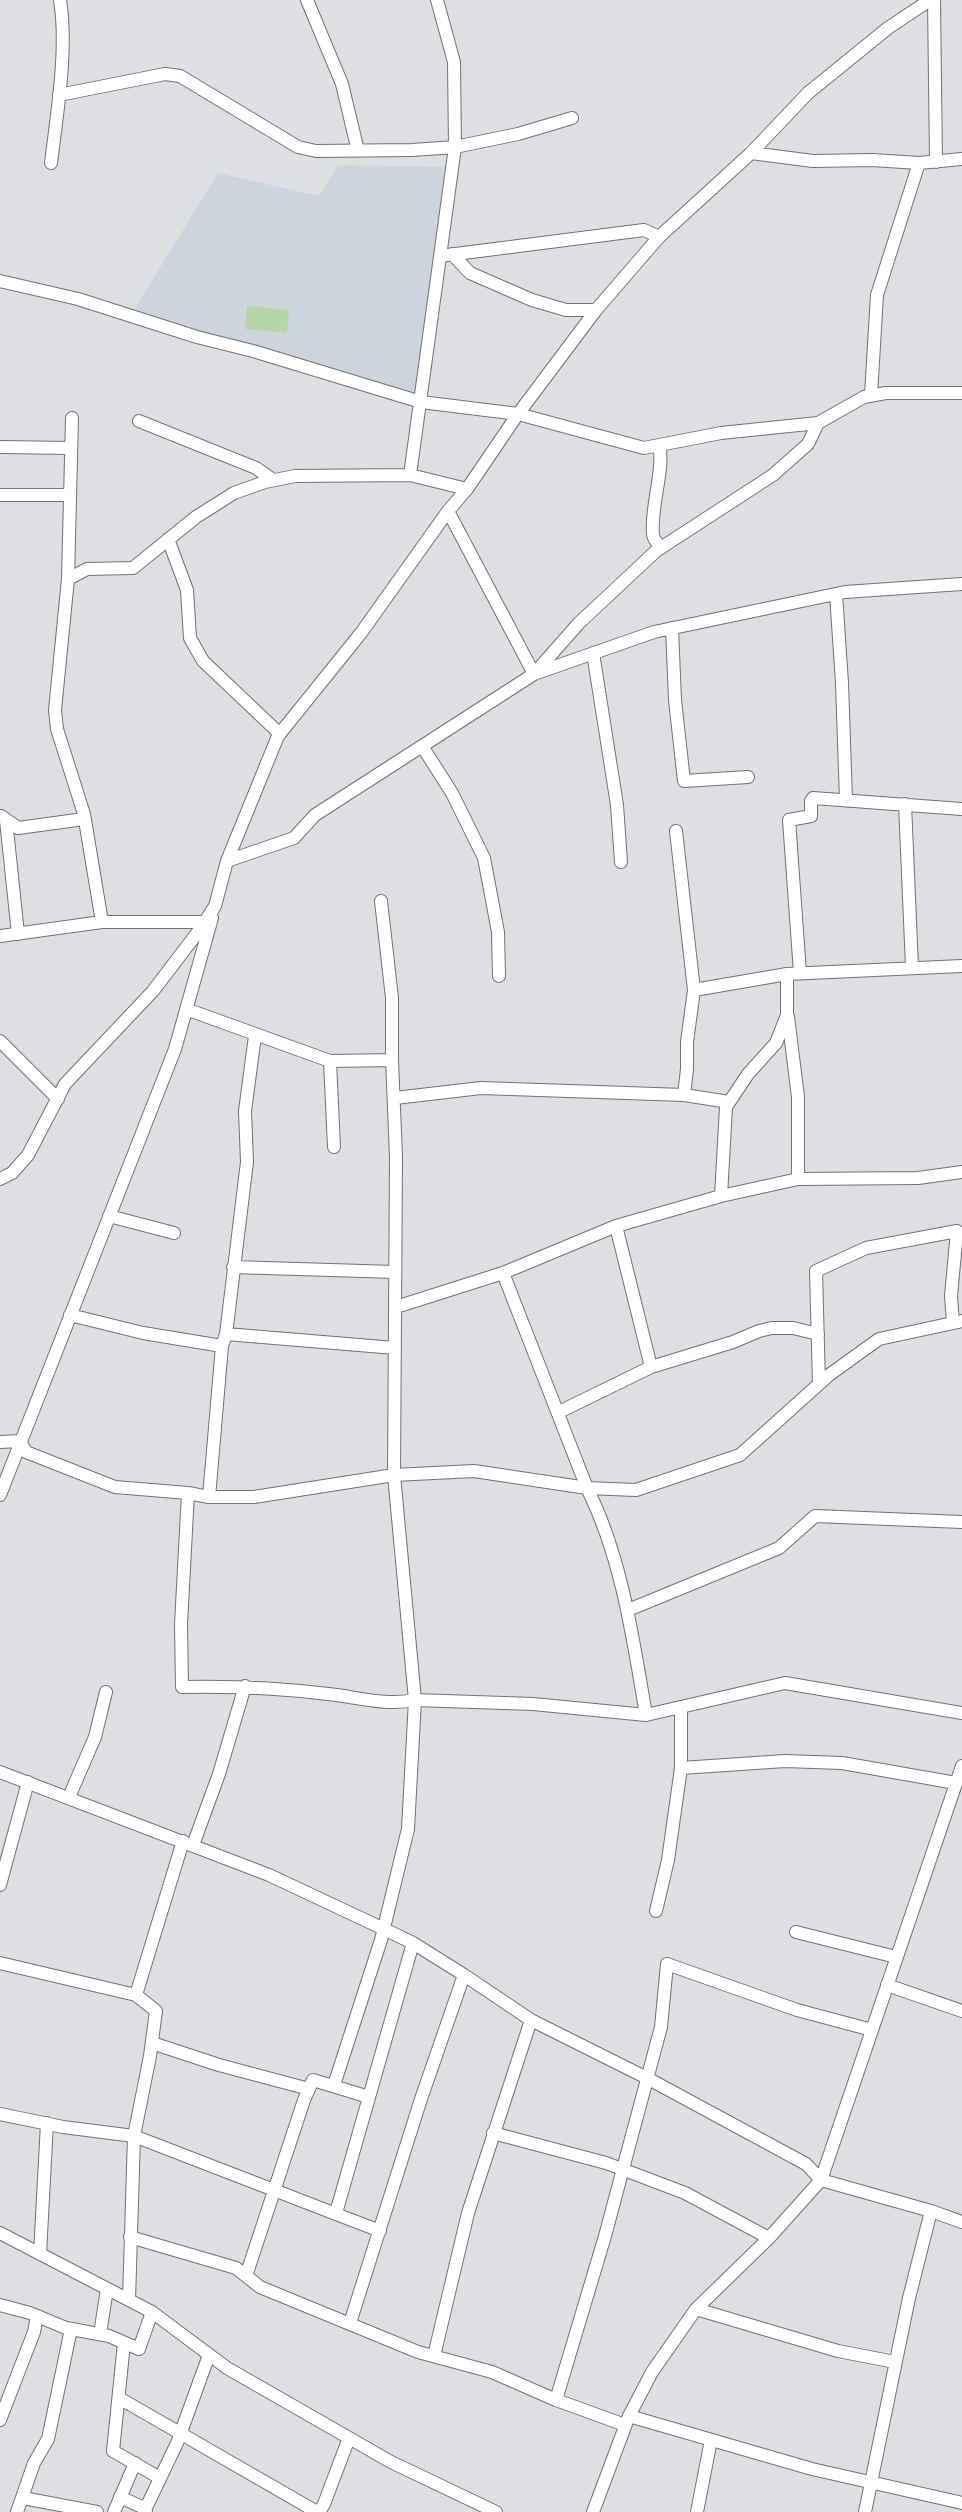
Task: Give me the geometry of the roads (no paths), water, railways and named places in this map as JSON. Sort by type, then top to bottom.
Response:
[{"type":"street","points":[[51,163],[60,95],[63,15],[60,0]]},
{"type":"street","points":[[306,0],[342,84],[358,151]]},
{"type":"street","points":[[410,475],[446,255],[455,147],[454,62],[437,0]]},
{"type":"street","points":[[0,1495],[175,1049],[227,861],[280,734],[361,633],[448,511],[467,489],[518,414],[596,310],[659,237],[751,153],[808,93],[888,28],[930,0]]},
{"type":"street","points":[[934,0],[936,162]]},
{"type":"street","points":[[60,95],[165,74],[180,76],[298,148],[316,151],[358,151],[455,147],[518,134],[572,118]]},
{"type":"street","points":[[751,153],[813,161],[872,160],[919,163],[962,159]]},
{"type":"street","points":[[871,395],[877,295],[919,163]]},
{"type":"street","points":[[446,255],[644,230],[659,237]]},
{"type":"street","points":[[446,255],[470,272],[532,300],[566,310],[596,310]]},
{"type":"street","points":[[0,281],[78,300],[197,337],[254,351],[421,402],[518,414],[644,448],[721,433],[818,423],[864,397],[871,395],[886,393],[962,393]]},
{"type":"street","points":[[72,418],[68,579],[54,710],[57,729],[84,814],[102,922]]},
{"type":"street","points":[[139,421],[256,468],[273,480]]},
{"type":"street","points":[[534,674],[579,623],[660,548],[773,475],[808,444],[818,423]]},
{"type":"street","points":[[659,446],[661,454],[656,485],[652,536],[660,548]]},
{"type":"street","points":[[0,447],[71,448]]},
{"type":"street","points":[[68,579],[87,569],[133,568],[196,517],[234,493],[273,480],[295,476],[410,475],[467,489]]},
{"type":"street","points":[[0,495],[69,495]]},
{"type":"street","points":[[448,511],[534,674]]},
{"type":"street","points":[[168,539],[187,590],[190,638],[203,661],[280,734]]},
{"type":"street","points":[[227,861],[294,838],[315,815],[534,674],[654,632],[672,628],[836,594],[962,584]]},
{"type":"street","points":[[836,594],[842,683],[846,800]]},
{"type":"street","points":[[672,628],[675,700],[684,781],[748,777]]},
{"type":"street","points":[[592,653],[617,805],[621,862]]},
{"type":"street","points":[[422,746],[452,793],[484,858],[498,932],[499,976]]},
{"type":"street","points":[[800,973],[789,820],[811,816],[810,800],[813,798],[962,809]]},
{"type":"street","points":[[905,804],[912,967]]},
{"type":"street","points":[[2,820],[18,828],[84,819]]},
{"type":"street","points":[[2,820],[18,934]]},
{"type":"street","points":[[676,831],[694,990],[687,1042],[687,1069],[684,1095]]},
{"type":"street","points":[[334,2085],[384,1929],[408,1829],[415,1700],[394,1475],[396,1307],[395,1098],[392,1060],[392,998],[381,902]]},
{"type":"street","points":[[0,1179],[12,1173],[28,1155],[66,1084],[153,992],[205,922],[215,906]]},
{"type":"street","points":[[0,936],[102,922],[205,922]]},
{"type":"street","points":[[694,990],[787,974],[912,967],[962,966]]},
{"type":"street","points":[[787,974],[787,1015],[798,1097],[798,1179]]},
{"type":"street","points":[[186,1009],[255,1036],[330,1061],[392,1060]]},
{"type":"street","points":[[721,1196],[726,1106],[748,1074],[776,1043],[787,1015]]},
{"type":"street","points":[[209,1497],[222,1346],[226,1334],[247,1162],[245,1111],[255,1036]]},
{"type":"street","points":[[0,1041],[58,1099]]},
{"type":"street","points":[[330,1061],[334,1147]]},
{"type":"street","points":[[395,1098],[481,1088],[684,1095],[729,1102]]},
{"type":"street","points":[[396,1307],[502,1273],[616,1226],[721,1196],[798,1179],[918,1178],[962,1172]]},
{"type":"street","points":[[109,1216],[174,1233]]},
{"type":"street","points":[[616,1226],[651,1367]]},
{"type":"street","points":[[20,1441],[26,1452],[115,1486],[188,1493],[209,1497],[254,1497],[394,1475],[474,1471],[587,1488],[636,1490],[740,1455],[819,1384],[879,1338],[958,1322],[951,1296],[957,1231],[866,1248],[816,1271],[819,1384]]},
{"type":"street","points":[[233,1267],[395,1272]]},
{"type":"street","points":[[502,1273],[559,1412],[587,1488],[599,1512],[628,1610],[646,1715]]},
{"type":"street","points":[[70,1315],[143,1333],[222,1346]]},
{"type":"street","points":[[559,1412],[651,1367],[772,1328],[793,1328],[818,1334]]},
{"type":"street","points":[[226,1334],[395,1348]]},
{"type":"street","points":[[0,1442],[20,1441]]},
{"type":"street","points":[[188,1493],[181,1624],[182,1687],[245,1686],[327,1694],[397,1704],[415,1700],[533,1704],[646,1715],[784,1684],[962,1713]]},
{"type":"street","points":[[628,1610],[779,1548],[815,1516],[962,1522]]},
{"type":"street","points":[[136,1995],[188,1843],[219,1774],[245,1686]]},
{"type":"street","points":[[69,1797],[94,1737],[106,1692]]},
{"type":"street","points":[[656,1911],[668,1860],[681,1768],[681,1707]]},
{"type":"street","points":[[681,1768],[785,1761],[842,1763],[956,1783]]},
{"type":"street","points":[[593,2512],[627,2421],[652,2372],[696,2309],[770,2238],[821,2180],[962,1766]]},
{"type":"street","points":[[0,1772],[69,1797],[269,1875],[413,1943],[531,2020],[647,2078],[806,2164],[821,2180],[931,2211],[962,2222]]},
{"type":"street","points":[[0,1885],[28,1782]]},
{"type":"street","points":[[796,1932],[896,1957]]},
{"type":"street","points":[[336,2213],[413,1943]]},
{"type":"street","points":[[0,1963],[136,1995],[156,2011],[152,2043],[134,2136],[129,2300]]},
{"type":"street","points":[[556,2400],[605,2236],[661,2027],[667,1964],[785,2006],[872,2030]]},
{"type":"street","points":[[350,2323],[421,2099],[464,1975]]},
{"type":"street","points":[[887,1985],[962,2011]]},
{"type":"street","points":[[434,2356],[468,2213],[493,2132],[531,2020]]},
{"type":"street","points":[[152,2043],[219,2065],[309,2089]]},
{"type":"street","points":[[246,2276],[313,2080],[334,2085],[369,2097]]},
{"type":"street","points":[[0,2114],[47,2123],[134,2136],[380,2231]]},
{"type":"street","points":[[40,2254],[47,2123]]},
{"type":"street","points":[[493,2132],[622,2169],[685,2193],[770,2238]]},
{"type":"street","points":[[865,2512],[895,2362],[931,2211]]},
{"type":"street","points":[[0,2233],[152,2312],[227,2368],[349,2438],[392,2462],[496,2512]]},
{"type":"street","points":[[130,2237],[236,2268],[260,2286],[434,2356],[492,2372],[556,2400],[627,2421],[711,2440],[872,2483],[962,2503]]},
{"type":"street","points":[[100,2334],[106,2289]]},
{"type":"street","points":[[0,2305],[37,2316],[71,2329],[100,2334],[138,2349],[152,2312]]},
{"type":"street","points":[[696,2309],[838,2351],[895,2362]]},
{"type":"street","points":[[0,2420],[34,2332],[37,2316]]},
{"type":"street","points":[[17,2512],[34,2463],[48,2439],[71,2329]]},
{"type":"street","points":[[124,2343],[113,2451],[160,2478]]},
{"type":"street","points":[[145,2512],[179,2433],[209,2355]]},
{"type":"street","points":[[119,2398],[318,2512],[324,2504],[349,2438]]},
{"type":"street","points":[[697,2512],[711,2440]]},
{"type":"street","points":[[114,2512],[135,2463]]},
{"type":"street","points":[[120,2497],[142,2507],[145,2512]]},
{"type":"street","points":[[23,2498],[97,2512]]}]
